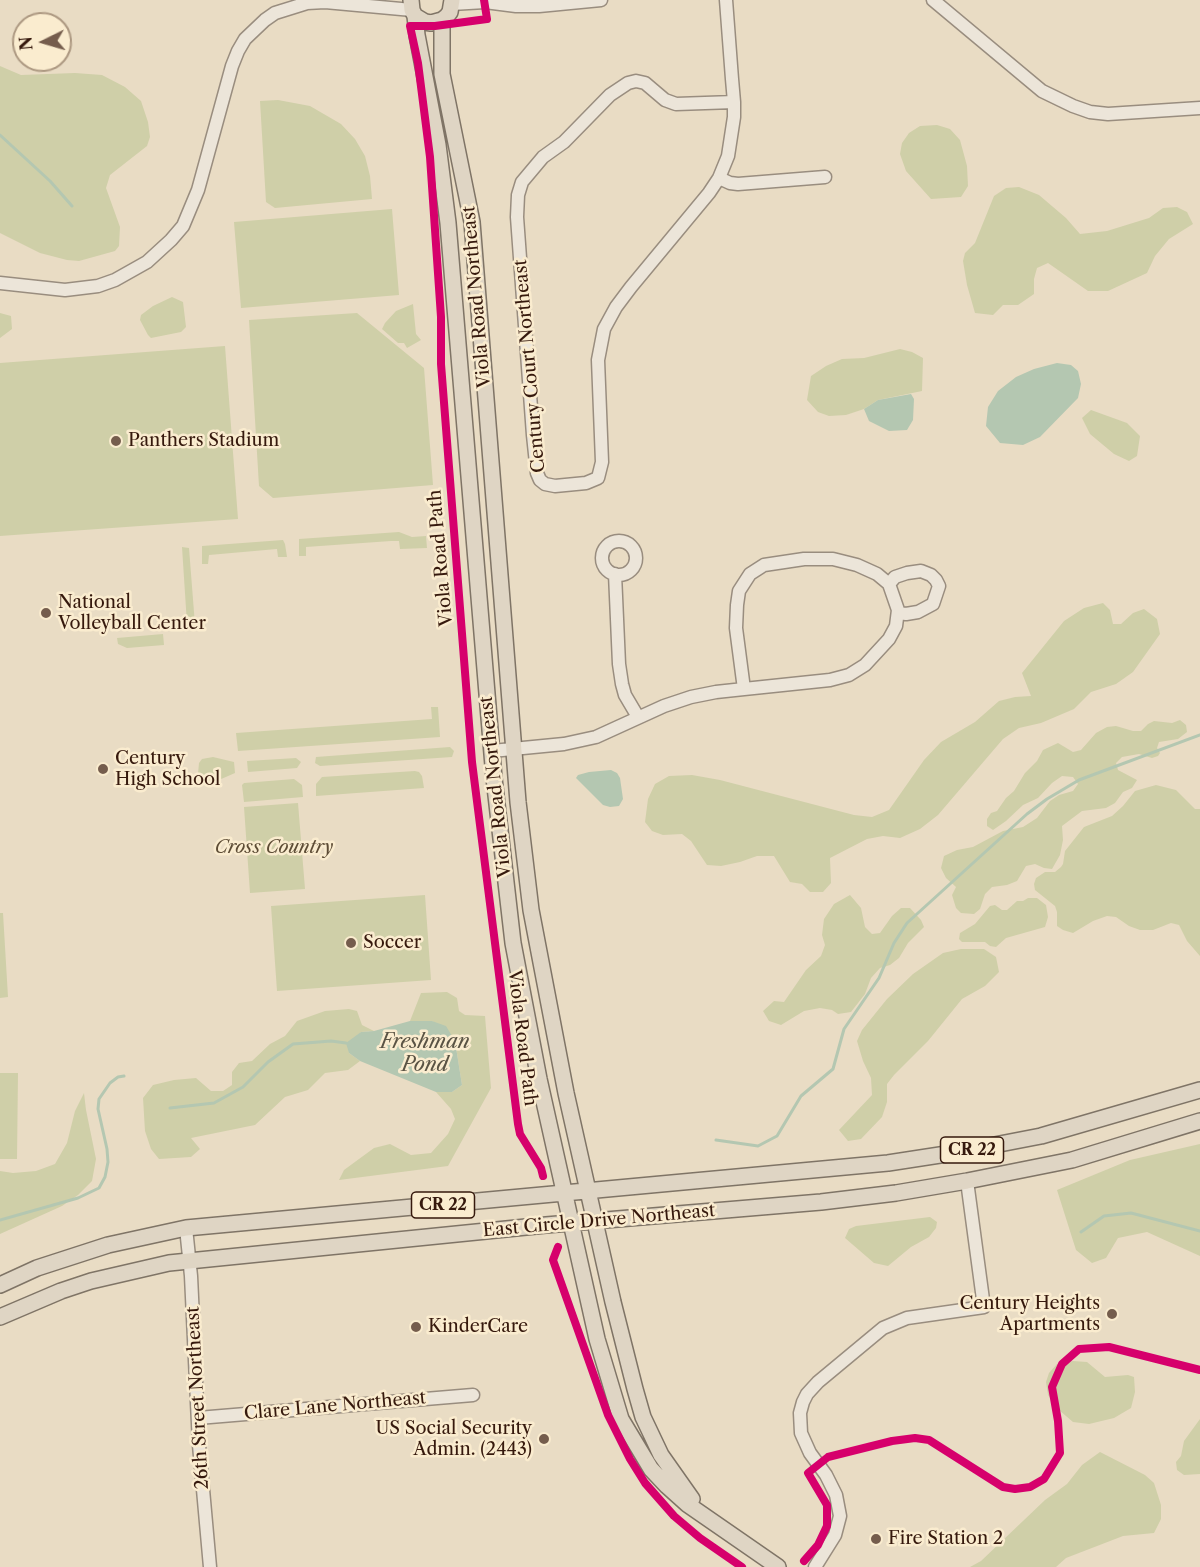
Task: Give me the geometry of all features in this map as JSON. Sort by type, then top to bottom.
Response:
[{"type":"main road","points":[[413,9],[420,20],[431,23],[442,20],[450,12],[452,2]]},
{"type":"main road","name":"Viola Road Northeast","points":[[413,9],[438,145],[448,224],[492,751],[500,836],[518,972],[539,1079],[597,1339],[621,1419],[651,1469],[687,1504],[778,1567]]},
{"type":"main road","name":"Viola Road Northeast","points":[[442,20],[442,74],[472,222],[513,749],[531,910],[552,1028],[587,1191],[624,1350],[643,1417],[672,1474],[705,1516]]},
{"type":"main road","name":"East Circle Drive Northeast","points":[[0,1285],[37,1268],[108,1245],[186,1228],[821,1171],[942,1155],[1041,1136],[1200,1090]]},
{"type":"main road","name":"East Circle Drive Northeast","points":[[0,1317],[91,1281],[190,1259],[850,1199],[967,1181],[1072,1160],[1200,1121]]},
{"type":"street","points":[[452,2],[488,1],[539,6],[601,0]]},
{"type":"street","points":[[726,0],[734,102],[732,138],[719,178],[738,184],[825,177]]},
{"type":"street","points":[[933,0],[1042,91],[1073,106],[1108,114],[1200,108]]},
{"type":"street","points":[[0,283],[65,290],[98,286],[115,280],[147,262],[171,240],[183,226],[198,190],[238,51],[245,39],[265,20],[307,3],[413,9]]},
{"type":"street","name":"Century Court Northeast","points":[[719,178],[710,193],[631,287],[604,329],[598,360],[602,462],[598,478],[586,483],[555,486],[545,484],[537,473],[532,424],[517,203],[522,182],[543,157],[564,142],[610,95],[628,83],[636,81],[645,83],[661,97],[676,104],[734,102]]},
{"type":"street","points":[[492,751],[564,744],[596,737],[663,706],[691,697],[744,689],[830,681],[849,675],[865,665],[889,639],[896,626],[898,613],[889,584],[867,569],[833,559],[804,559],[764,565],[750,574],[739,591],[737,605],[736,628],[744,689]]},
{"type":"street","points":[[889,584],[895,577],[921,572],[931,575],[939,586],[938,595],[933,604],[918,612],[898,613]]},
{"type":"street","points":[[615,574],[622,684],[638,717]]},
{"type":"street","points":[[815,1567],[836,1535],[840,1516],[836,1496],[810,1453],[801,1432],[800,1413],[803,1402],[818,1382],[883,1328],[907,1318],[984,1307],[967,1181]]},
{"type":"street","name":"26th Street Northeast","points":[[186,1228],[190,1259],[198,1418],[210,1567]]},
{"type":"street","name":"Clare Lane Northeast","points":[[198,1418],[473,1395]]},
{"type":"green space","points":[[0,66],[21,75],[75,73],[102,75],[125,87],[141,101],[150,137],[147,146],[110,175],[106,188],[120,227],[119,246],[115,251],[79,261],[67,260],[40,253],[0,233]]},
{"type":"green space","points":[[278,100],[310,106],[341,124],[355,139],[365,156],[372,199],[275,208],[266,202],[260,101]]},
{"type":"green space","points":[[937,125],[950,129],[960,140],[967,166],[968,186],[961,197],[931,199],[906,171],[900,154],[902,143],[909,133],[920,126]]},
{"type":"green space","points":[[1019,187],[1039,195],[1066,218],[1080,234],[1107,231],[1149,218],[1163,208],[1177,207],[1187,212],[1193,224],[1169,239],[1155,256],[1147,273],[1108,291],[1088,291],[1048,263],[1037,268],[1034,294],[1018,305],[1003,305],[993,315],[975,313],[963,261],[965,253],[975,243],[994,196],[1006,188]]},
{"type":"green space","points":[[392,209],[399,295],[241,308],[234,222]]},
{"type":"green space","points":[[172,297],[183,302],[186,327],[181,332],[151,338],[140,320],[141,315]]},
{"type":"green space","points":[[413,304],[416,334],[421,340],[407,348],[404,343],[398,343],[382,329],[396,311]]},
{"type":"green space","points":[[0,313],[11,316],[12,329],[0,338]]},
{"type":"green space","points":[[357,313],[424,368],[433,485],[273,498],[259,486],[249,320]]},
{"type":"green space","name":"Panthers Stadium","points":[[225,346],[238,519],[0,536],[0,363]]},
{"type":"green space","points":[[900,349],[923,358],[922,391],[878,400],[864,409],[846,415],[829,416],[818,412],[807,400],[811,376],[826,366],[842,359],[864,358]]},
{"type":"green space","points":[[1091,410],[1127,423],[1140,436],[1137,456],[1129,461],[1114,454],[1090,434],[1082,418]]},
{"type":"green space","points":[[399,532],[412,537],[426,536],[427,548],[400,549],[399,541],[391,541],[306,547],[306,556],[299,556],[299,539]]},
{"type":"green space","points":[[283,540],[287,557],[278,557],[277,549],[209,555],[208,564],[202,564],[202,546]]},
{"type":"green space","points":[[182,547],[189,548],[195,625],[187,624]]},
{"type":"green space","points":[[1103,603],[1110,610],[1113,624],[1121,624],[1133,613],[1144,609],[1157,619],[1160,634],[1133,672],[1116,684],[1091,692],[1074,709],[1041,723],[1019,728],[1003,739],[938,815],[920,829],[900,838],[883,836],[867,839],[830,858],[831,883],[823,892],[810,892],[802,884],[790,882],[774,856],[757,856],[721,866],[707,865],[691,841],[682,834],[663,835],[652,831],[645,822],[648,799],[655,784],[669,776],[692,775],[720,780],[854,815],[872,817],[889,810],[924,760],[941,742],[975,722],[999,701],[1031,696],[1022,673],[1064,621],[1084,608]]},
{"type":"green space","points":[[163,634],[164,645],[127,648],[118,644],[117,638]]},
{"type":"green space","points":[[431,707],[438,707],[440,737],[238,751],[236,733],[432,719]]},
{"type":"green space","points":[[1180,720],[1186,725],[1187,732],[1178,739],[1159,742],[1158,756],[1152,758],[1139,754],[1122,757],[1116,763],[1118,770],[1137,780],[1132,788],[1123,792],[1115,803],[1106,808],[1082,811],[1062,826],[1063,840],[1060,855],[1052,869],[1035,864],[1026,866],[1017,881],[992,887],[985,894],[980,909],[974,914],[961,913],[956,908],[952,895],[956,887],[946,878],[941,868],[944,856],[957,850],[973,847],[1003,831],[1023,827],[1037,818],[1050,801],[1059,795],[1073,791],[1078,784],[1073,777],[1062,776],[1038,798],[1023,805],[993,830],[987,826],[987,819],[991,813],[997,811],[1014,791],[1043,750],[1058,743],[1073,752],[1081,750],[1096,733],[1107,727],[1116,726],[1141,731],[1154,721],[1172,723]]},
{"type":"green space","points":[[450,747],[454,751],[452,757],[320,766],[315,763],[316,757]]},
{"type":"green space","points":[[213,757],[234,762],[235,773],[212,783],[203,781],[198,774],[199,763],[202,759]]},
{"type":"green space","points":[[296,758],[301,762],[297,768],[248,772],[247,761]]},
{"type":"green space","points":[[415,771],[422,776],[424,788],[316,796],[316,784],[322,777]]},
{"type":"green space","points":[[294,779],[302,785],[303,797],[244,802],[242,785],[244,783]]},
{"type":"green space","points":[[1156,785],[1176,790],[1195,809],[1200,809],[1200,956],[1187,941],[1179,925],[1171,923],[1153,930],[1140,930],[1116,917],[1107,916],[1073,933],[1063,930],[1057,926],[1055,906],[1035,890],[1036,878],[1045,872],[1055,872],[1061,867],[1065,851],[1084,827],[1112,816],[1135,791]]},
{"type":"green space","name":"Cross Country","points":[[298,803],[305,889],[250,893],[244,807]]},
{"type":"green space","name":"Soccer","points":[[425,895],[431,980],[277,991],[271,906]]},
{"type":"green space","points":[[850,895],[861,908],[865,927],[872,934],[880,933],[901,908],[910,908],[924,927],[908,943],[899,958],[890,965],[880,968],[871,978],[865,994],[851,1012],[838,1014],[832,1010],[820,1008],[804,1011],[781,1025],[769,1021],[763,1011],[774,1001],[784,1002],[806,970],[821,956],[825,945],[822,935],[824,919],[834,904]]},
{"type":"green space","points":[[1037,898],[1046,905],[1048,917],[1045,927],[1006,938],[996,947],[985,942],[962,942],[959,939],[960,933],[975,924],[990,906],[995,905],[1002,910],[1007,910],[1017,901]]},
{"type":"green space","points":[[0,913],[3,913],[8,997],[0,998]]},
{"type":"green space","points":[[961,949],[984,949],[996,957],[999,972],[985,986],[962,999],[928,1041],[894,1075],[887,1084],[887,1102],[882,1117],[861,1139],[848,1141],[839,1130],[872,1095],[871,1078],[857,1041],[862,1030],[887,999],[913,974],[943,953]]},
{"type":"green space","points":[[447,992],[457,998],[459,1011],[465,1015],[485,1016],[491,1088],[448,1166],[339,1180],[344,1170],[374,1148],[390,1144],[411,1155],[431,1153],[448,1134],[455,1119],[451,1109],[436,1092],[452,1092],[462,1085],[455,1041],[432,1021],[410,1021],[421,993]]},
{"type":"green space","points":[[349,1009],[357,1011],[362,1025],[374,1031],[361,1032],[349,1053],[360,1061],[348,1070],[325,1073],[308,1090],[285,1097],[255,1125],[191,1138],[200,1149],[191,1157],[159,1159],[151,1149],[145,1131],[143,1098],[153,1085],[196,1078],[211,1091],[223,1091],[232,1085],[232,1072],[239,1063],[252,1061],[270,1044],[285,1036],[297,1021],[325,1011]]},
{"type":"green space","points":[[0,1073],[18,1073],[17,1159],[0,1159]]},
{"type":"green space","points":[[84,1093],[96,1159],[92,1181],[62,1206],[0,1234],[0,1171],[13,1173],[36,1171],[55,1164],[67,1143],[75,1111]]},
{"type":"green space","points":[[1200,1144],[1200,1256],[1147,1232],[1118,1238],[1106,1258],[1092,1263],[1076,1250],[1057,1190],[1130,1160]]},
{"type":"green space","points":[[930,1217],[937,1222],[936,1228],[929,1237],[911,1247],[888,1266],[874,1263],[845,1238],[849,1229],[856,1226]]},
{"type":"green space","points":[[1073,1361],[1087,1362],[1105,1377],[1128,1375],[1134,1377],[1135,1392],[1131,1408],[1114,1418],[1089,1424],[1073,1422],[1059,1410],[1048,1395],[1046,1382],[1049,1373],[1057,1364]]},
{"type":"green space","points":[[1200,1419],[1200,1474],[1184,1475],[1177,1470],[1176,1462],[1181,1456],[1184,1441]]},
{"type":"green space","points":[[1100,1452],[1145,1475],[1154,1483],[1161,1505],[1161,1519],[1154,1533],[1123,1536],[1066,1558],[1056,1567],[970,1567],[981,1561],[1045,1500],[1067,1484],[1082,1465]]},
{"type":"water","points":[[1057,363],[1071,365],[1078,371],[1081,384],[1078,398],[1040,437],[1023,445],[1000,443],[986,426],[988,407],[998,391],[1016,377]]},
{"type":"water","points":[[911,394],[914,399],[913,420],[907,430],[889,431],[869,421],[864,409],[878,400]]},
{"type":"water","points":[[611,770],[620,778],[623,799],[619,806],[610,807],[603,805],[576,778],[578,775],[589,772]]},
{"type":"water","name":"Freshman Pond","points":[[410,1021],[432,1021],[446,1026],[455,1041],[462,1085],[452,1092],[436,1092],[360,1061],[349,1053],[346,1043],[361,1032],[374,1031]]},
{"type":"waterway","points":[[0,135],[50,181],[72,206]]},
{"type":"waterway","points":[[716,1140],[758,1146],[777,1136],[801,1096],[833,1069],[844,1029],[879,978],[894,943],[907,923],[1027,814],[1079,780],[1200,735]]},
{"type":"waterway","points":[[170,1108],[214,1103],[243,1087],[268,1062],[293,1044],[331,1041],[346,1043]]},
{"type":"waterway","points":[[0,1220],[78,1198],[99,1188],[105,1177],[108,1162],[98,1109],[99,1099],[110,1083],[124,1076]]},
{"type":"waterway","points":[[1081,1232],[1104,1216],[1131,1213],[1200,1231]]},
{"type":"cycle path","name":"Viola Road Path","points":[[484,0],[487,19],[435,26],[410,26],[418,63],[430,157],[441,317],[441,364],[472,762],[518,1124],[520,1134],[541,1168],[543,1176]]},
{"type":"cycle path","points":[[558,1247],[553,1260],[608,1415],[630,1459],[645,1483],[674,1516],[700,1538],[742,1567]]},
{"type":"cycle path","points":[[804,1561],[818,1545],[827,1526],[827,1505],[808,1473],[828,1457],[892,1441],[915,1438],[929,1440],[1003,1487],[1015,1489],[1030,1487],[1044,1479],[1060,1453],[1058,1421],[1052,1387],[1062,1364],[1079,1349],[1109,1347],[1200,1370]]},
{"type":"place","name":"Panthers Stadium","points":[[116,441]]},
{"type":"place","name":"National Volleyball Center","points":[[46,613]]},
{"type":"place","name":"Century High School","points":[[103,769]]},
{"type":"place","name":"Soccer","points":[[351,943]]},
{"type":"place","name":"Century Heights Apartments","points":[[1112,1314]]},
{"type":"place","name":"KinderCare","points":[[416,1327]]},
{"type":"place","name":"US Social Security Admin. (2443)","points":[[544,1439]]},
{"type":"place","name":"Fire Station 2","points":[[876,1539]]}]
